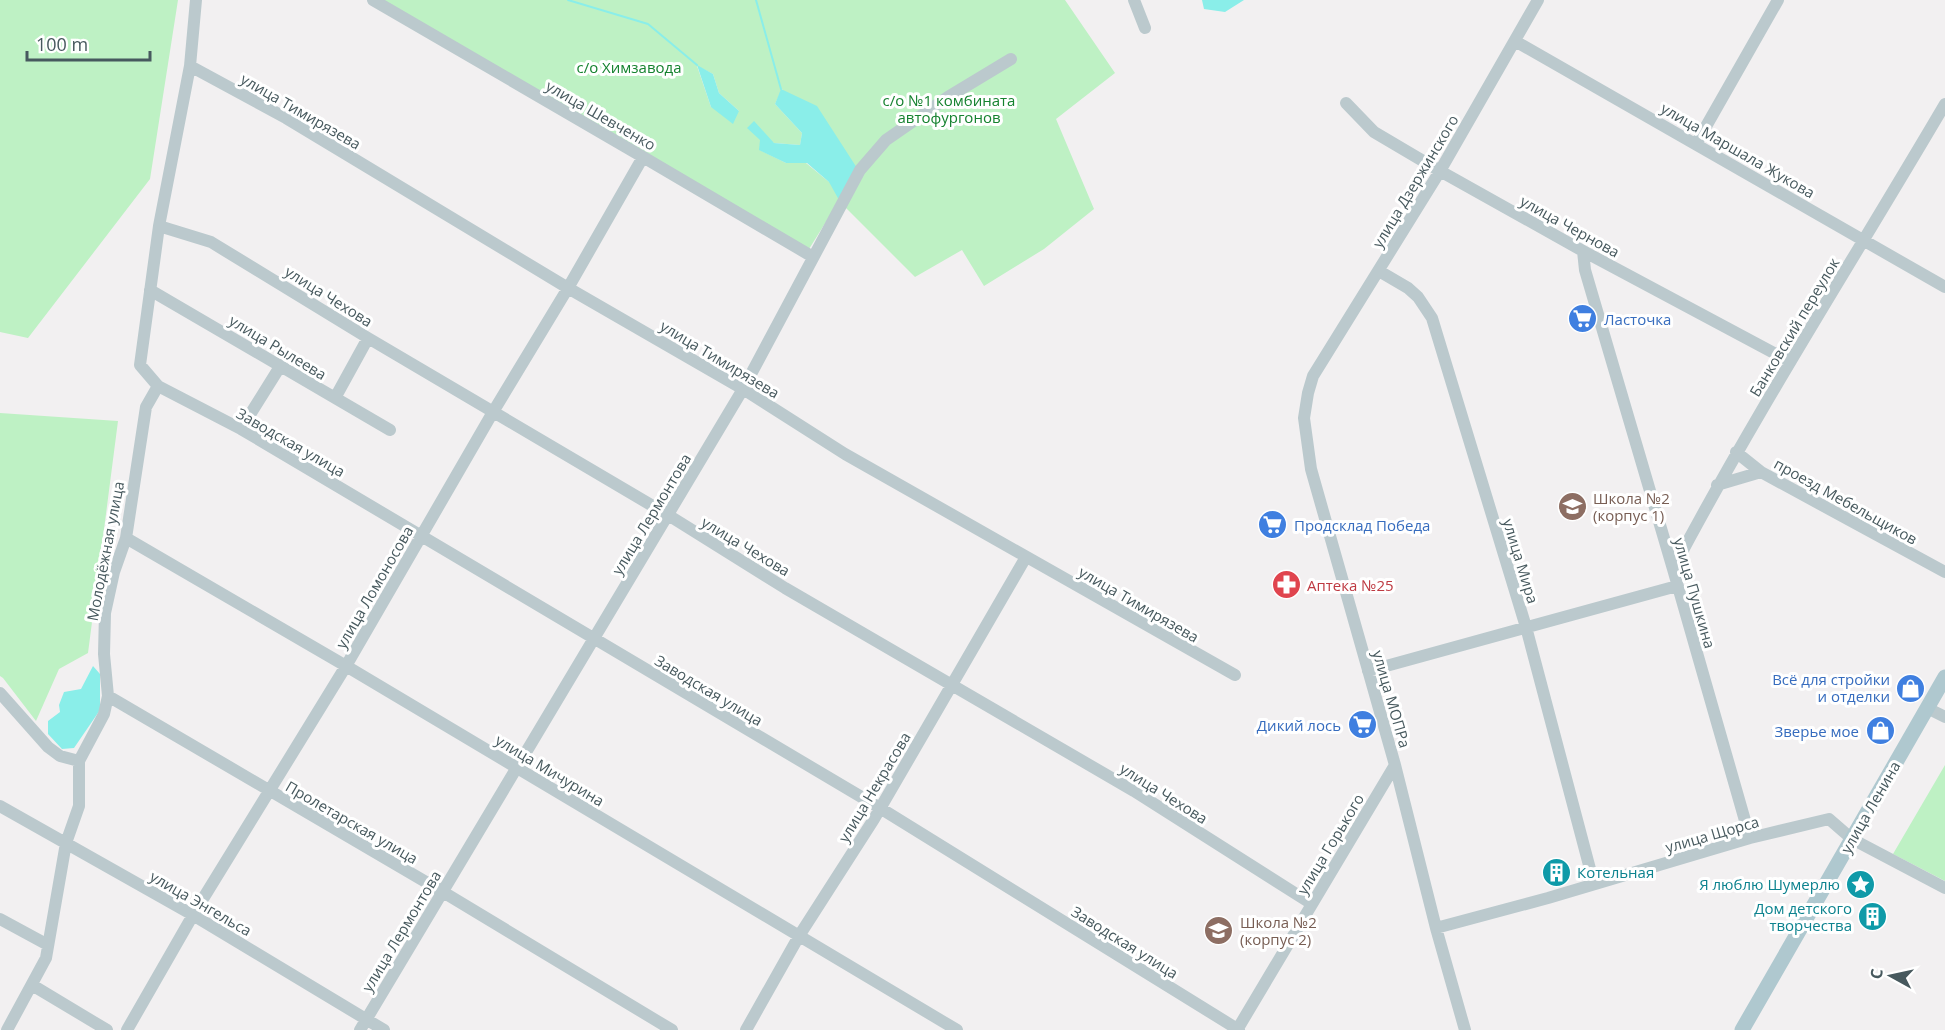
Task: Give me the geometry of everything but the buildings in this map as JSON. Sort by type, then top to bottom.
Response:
[{"type":"main road","name":"улица Ленина","points":[[1742,1030],[1945,677]]},
{"type":"street","points":[[158,387],[140,366],[159,226],[190,66],[196,0]]},
{"type":"street","name":"улица Шевченко","points":[[373,0],[813,257]]},
{"type":"street","points":[[1134,0],[1145,28]]},
{"type":"street","name":"улица Дзержинского","points":[[1313,376],[1440,171],[1539,0]]},
{"type":"street","points":[[1696,144],[1778,0]]},
{"type":"street","name":"улица Маршала Жукова","points":[[1515,41],[1945,287]]},
{"type":"street","name":"улица Лермонтова","points":[[363,1025],[742,389],[860,170],[886,140],[948,97],[1011,59]]},
{"type":"street","name":"улица Тимирязева","points":[[190,66],[286,118],[568,288],[742,389],[845,454],[1235,675]]},
{"type":"street","name":"улица Чернова","points":[[1346,103],[1374,132],[1440,171],[1789,362]]},
{"type":"street","name":"Банковский переулок","points":[[1673,569],[1736,452],[1945,104]]},
{"type":"street","name":"улица Ломоносова","points":[[128,1030],[193,915],[346,666],[643,157]]},
{"type":"street","name":"улица Чехова","points":[[159,226],[211,242],[785,588],[1134,791],[1312,904]]},
{"type":"street","name":"улица Пушкина","points":[[1583,251],[1585,270],[1750,838]]},
{"type":"street","name":"улица Мира","points":[[1379,271],[1408,288],[1418,297],[1432,318],[1526,627],[1594,884]]},
{"type":"street","name":"улица Рылеева","points":[[150,290],[390,430]]},
{"type":"street","points":[[335,398],[368,338]]},
{"type":"street","points":[[241,429],[280,365]]},
{"type":"street","name":"улица МОПРа","points":[[1313,376],[1304,418],[1311,469],[1395,765],[1436,928],[1465,1030]]},
{"type":"street","name":"Заводская улица","points":[[158,387],[241,429],[880,808],[1238,1030]]},
{"type":"street","name":"Молодёжная улица","points":[[7,1030],[46,958],[66,843],[79,806],[79,761],[104,714],[108,696],[104,654],[105,613],[114,572],[126,538],[146,407],[158,387]]},
{"type":"street","name":"проезд Мебельщиков","points":[[1736,452],[1761,472],[1945,572]]},
{"type":"street","points":[[1717,485],[1761,472]]},
{"type":"street","name":"улица Мичурина","points":[[126,538],[346,666],[957,1030]]},
{"type":"street","name":"улица Некрасова","points":[[746,1030],[799,936],[880,808],[1026,557]]},
{"type":"street","points":[[1368,671],[1677,586]]},
{"type":"street","points":[[0,693],[48,747],[60,756],[79,761]]},
{"type":"street","name":"Пролетарская улица","points":[[108,696],[443,892],[672,1030]]},
{"type":"street","points":[[1928,708],[1945,717]]},
{"type":"street","name":"улица Горького","points":[[1238,1030],[1395,765]]},
{"type":"street","name":"улица Энгельса","points":[[0,806],[193,915],[363,1025],[384,1030]]},
{"type":"street","name":"улица Щорса","points":[[1436,928],[1750,838],[1829,819],[1852,839]]},
{"type":"street","points":[[1852,839],[1945,888]]},
{"type":"street","points":[[0,919],[48,945]]},
{"type":"street","points":[[32,985],[107,1030]]},
{"type":"green space","points":[[0,0],[178,0],[150,179],[28,338],[0,332]]},
{"type":"green space","points":[[382,0],[1065,0],[1115,73],[1056,119],[1094,209],[1044,249],[984,286],[962,250],[915,277],[839,201],[809,249]],"holes":[[[697,66],[713,74],[719,93],[739,111],[711,107]],[[782,89],[829,182],[806,163],[786,163],[760,150],[760,140],[800,145],[802,133],[775,104]]]},
{"type":"green space","points":[[0,413],[118,421],[88,653],[59,669],[36,721],[0,676]]},
{"type":"green space","points":[[1945,765],[1945,881],[1893,854]]},
{"type":"water","points":[[1202,0],[1244,0],[1225,12],[1204,9]]},
{"type":"water","points":[[697,65],[713,74],[719,93],[739,111],[733,124],[711,107]]},
{"type":"water","points":[[781,89],[817,106],[857,168],[839,200],[829,182],[807,163],[786,163],[759,150],[760,140],[747,128],[754,121],[774,143],[800,145],[802,133],[775,104]]},
{"type":"water","points":[[93,666],[100,674],[100,710],[74,748],[62,749],[48,734],[48,721],[60,712],[59,705],[64,692],[81,689]]},
{"type":"waterway","points":[[568,0],[648,24],[697,65]]},
{"type":"waterway","points":[[756,0],[781,89]]},
{"type":"place","name":"Ласточка","points":[[1583,319]]},
{"type":"place","name":"Школа №2 (корпус 1)","points":[[1572,507]]},
{"type":"place","name":"Продсклад Победа","points":[[1273,525]]},
{"type":"place","name":"Аптека №25","points":[[1286,585]]},
{"type":"place","name":"Всё для стройки и отделки","points":[[1911,688]]},
{"type":"place","name":"Дикий лось","points":[[1362,725]]},
{"type":"place","name":"Зверье мое","points":[[1880,731]]},
{"type":"place","name":"Котельная","points":[[1556,872]]},
{"type":"place","name":"Я люблю Шумерлю","points":[[1861,884]]},
{"type":"place","name":"Дом детского творчества","points":[[1873,917]]},
{"type":"place","name":"Школа №2 (корпус 2)","points":[[1219,931]]},
{"type":"park label","name":"с/о Химзавода","points":[[629,67]]},
{"type":"park label","name":"с/о №1 комбината автофургонов","points":[[949,108]]}]
